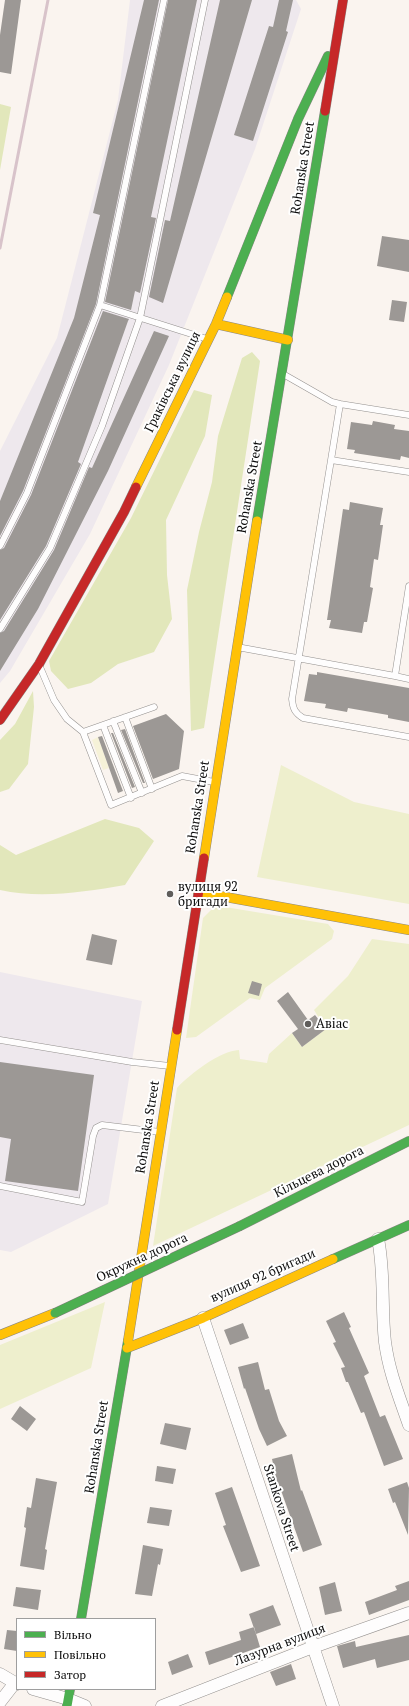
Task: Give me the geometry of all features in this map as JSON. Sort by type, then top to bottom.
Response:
[{"type":"main road","name":"Rohanska Street","points":[[81,1618],[127,1348],[170,1066],[237,647],[343,0]]},
{"type":"main road","name":"Граківська вулиця","points":[[0,720],[39,664],[124,512],[216,324],[298,118],[336,40]]},
{"type":"main road","points":[[216,324],[288,340]]},
{"type":"main road","points":[[198,892],[409,930]]},
{"type":"main road","name":"Кільцева дорога","points":[[240,1226],[409,1141]]},
{"type":"main road","name":"вулиця 92 бригади","points":[[127,1348],[202,1318],[409,1225]]},
{"type":"main road","name":"Окружна дорога","points":[[0,1335],[55,1313],[240,1226]]},
{"type":"street","points":[[378,1239],[382,1257],[384,1285],[383,1314],[385,1343],[390,1372],[404,1396],[409,1424]]},
{"type":"street","name":"Stankova Street","points":[[202,1318],[333,1706]]},
{"type":"street","name":"Лазурна вулиця","points":[[162,1706],[313,1647],[409,1613]]},
{"type":"street","points":[[0,1674],[16,1684],[0,1702]]},
{"type":"street","points":[[37,1690],[68,1698],[85,1706]]},
{"type":"lane","points":[[0,546],[27,493],[100,305],[164,0]]},
{"type":"lane","points":[[0,629],[50,548],[102,426],[140,318],[205,0]]},
{"type":"lane","points":[[100,305],[209,339]]},
{"type":"lane","points":[[282,373],[332,402],[409,414]]},
{"type":"lane","points":[[340,404],[292,699],[293,708],[297,714],[303,718],[409,737]]},
{"type":"lane","points":[[331,460],[409,472]]},
{"type":"lane","points":[[395,676],[409,586]]},
{"type":"lane","points":[[237,647],[409,679]]},
{"type":"lane","points":[[39,664],[54,700],[67,719],[83,732],[111,805],[182,776],[216,782]]},
{"type":"lane","points":[[83,732],[154,707]]},
{"type":"lane","points":[[125,717],[152,789]]},
{"type":"lane","points":[[113,721],[142,793]]},
{"type":"lane","points":[[103,725],[131,798]]},
{"type":"lane","points":[[0,1040],[132,1062],[170,1066]]},
{"type":"lane","points":[[0,1186],[82,1202],[93,1136],[96,1128],[102,1125],[160,1132]]},
{"type":"shaded area","points":[[130,0],[296,0],[301,9],[255,149],[169,365],[90,534],[10,671],[0,683],[0,451],[57,338],[118,100]]},
{"type":"shaded area","points":[[98,737],[109,768],[103,770],[92,740]]},
{"type":"shaded area","points":[[0,972],[142,1001],[108,1204],[11,1252],[0,1250]]},
{"type":"green space","points":[[0,104],[11,107],[0,170]]},
{"type":"green space","points":[[252,352],[260,361],[204,728],[191,731],[187,590],[199,532],[212,482],[218,436],[242,358]]},
{"type":"green space","points":[[194,390],[212,395],[205,436],[166,520],[167,575],[172,619],[154,652],[118,664],[91,683],[68,689],[51,671],[49,661],[131,518]]},
{"type":"green space","points":[[33,691],[34,707],[28,764],[9,789],[0,792],[0,740],[15,724]]},
{"type":"green space","points":[[281,765],[354,802],[409,814],[409,904],[257,877]]},
{"type":"green space","points":[[105,819],[139,828],[154,841],[125,885],[62,894],[15,893],[0,890],[0,845],[16,855]]},
{"type":"green space","points":[[219,906],[328,924],[334,931],[332,939],[265,988],[260,1000],[250,998],[196,1037],[186,1038],[203,918],[211,910]]},
{"type":"green space","points":[[372,939],[409,944],[409,1125],[153,1246],[177,1088],[206,1064],[223,1054],[239,1050],[240,1059],[267,1063],[269,1054],[292,1033],[302,1047],[326,1029],[314,1010],[348,976]]},
{"type":"green space","points":[[105,1302],[91,1368],[0,1409],[0,1345]]},
{"type":"building","points":[[5,0],[21,0],[11,74],[0,72],[0,35]]},
{"type":"building","points":[[144,0],[159,0],[96,304],[23,491],[0,536],[0,501],[74,318],[100,215],[93,213]]},
{"type":"building","points":[[168,0],[197,0],[151,217],[156,218],[140,293],[135,291],[131,310],[105,302]]},
{"type":"building","points":[[220,0],[252,0],[163,303],[149,297],[165,220],[170,221]]},
{"type":"building","points":[[279,0],[293,0],[286,31],[288,32],[253,141],[234,135],[269,26],[273,27]]},
{"type":"building","points":[[382,236],[409,240],[409,272],[377,266]]},
{"type":"building","points":[[392,300],[407,302],[404,322],[389,320]]},
{"type":"building","points":[[103,311],[129,319],[78,462],[81,464],[46,546],[0,620],[0,550],[4,548],[31,495]]},
{"type":"building","points":[[154,331],[169,336],[108,471],[38,609],[0,671],[0,633],[4,631],[54,550],[89,467],[92,468]]},
{"type":"building","points":[[373,421],[395,425],[394,429],[409,431],[409,458],[401,456],[400,460],[354,453],[355,450],[347,449],[351,422],[372,425]]},
{"type":"building","points":[[350,502],[383,508],[380,525],[383,525],[378,560],[374,559],[370,587],[373,588],[367,622],[364,622],[362,633],[329,628],[331,620],[327,620],[343,509],[349,510]]},
{"type":"building","points":[[317,672],[409,688],[409,722],[388,718],[388,715],[348,708],[347,712],[325,708],[326,704],[304,701],[309,674],[317,675]]},
{"type":"building","points":[[166,714],[184,731],[179,769],[153,779],[133,726]]},
{"type":"building","points":[[125,729],[145,783],[143,783],[121,730]]},
{"type":"building","points":[[111,733],[113,733],[135,787],[132,788]]},
{"type":"building","points":[[102,736],[123,791],[118,793],[98,737]]},
{"type":"building","points":[[92,934],[117,940],[112,965],[86,960]]},
{"type":"building","points":[[252,981],[262,984],[259,996],[248,993]]},
{"type":"building","name":"Авіас","points":[[288,992],[308,1020],[315,1015],[326,1029],[302,1047],[292,1033],[298,1029],[277,1001]]},
{"type":"building","points":[[0,1062],[94,1075],[78,1191],[5,1181],[11,1139],[0,1137]]},
{"type":"building","points":[[344,1312],[351,1327],[349,1328],[369,1373],[364,1376],[380,1417],[385,1415],[403,1459],[384,1466],[364,1412],[361,1413],[348,1382],[346,1382],[341,1368],[345,1367],[333,1343],[336,1342],[326,1321]]},
{"type":"building","points":[[243,1323],[249,1338],[230,1345],[224,1330]]},
{"type":"building","points":[[258,1362],[265,1390],[269,1389],[279,1421],[287,1436],[267,1446],[259,1429],[245,1388],[244,1389],[238,1367]]},
{"type":"building","points":[[20,1406],[36,1419],[27,1431],[11,1419]]},
{"type":"building","points":[[165,1423],[191,1428],[186,1450],[160,1444]]},
{"type":"building","points":[[292,1454],[301,1491],[302,1490],[322,1545],[303,1552],[278,1482],[277,1483],[272,1459]]},
{"type":"building","points":[[157,1466],[176,1469],[173,1484],[155,1481]]},
{"type":"building","points":[[36,1478],[57,1482],[45,1549],[47,1550],[44,1570],[20,1566],[26,1528],[24,1527],[27,1507],[31,1508]]},
{"type":"building","points":[[407,1482],[409,1488],[408,1535],[395,1502],[393,1503],[388,1489]]},
{"type":"building","points":[[232,1487],[260,1566],[241,1572],[223,1526],[226,1525],[215,1493]]},
{"type":"building","points":[[150,1507],[172,1510],[169,1526],[147,1523]]},
{"type":"building","points":[[143,1545],[163,1549],[160,1565],[158,1564],[152,1596],[135,1594]]},
{"type":"building","points":[[409,1581],[409,1600],[369,1615],[365,1602],[397,1590],[395,1586]]},
{"type":"building","points":[[335,1582],[342,1611],[325,1615],[319,1587]]},
{"type":"building","points":[[16,1587],[41,1590],[38,1610],[13,1606]]},
{"type":"building","points":[[273,1605],[281,1625],[256,1634],[249,1614]]},
{"type":"building","points":[[254,1627],[260,1647],[209,1665],[205,1652],[241,1640],[239,1632]]},
{"type":"building","points":[[7,1630],[16,1631],[16,1651],[4,1649]]},
{"type":"building","points":[[409,1635],[409,1660],[377,1668],[375,1659],[343,1668],[337,1646],[355,1641],[356,1647]]},
{"type":"building","points":[[188,1654],[193,1667],[172,1675],[168,1662]]},
{"type":"building","points":[[291,1664],[296,1679],[276,1686],[270,1672]]},
{"type":"railway","points":[[0,248],[48,0]]},
{"type":"traffic: fast","points":[[227,297],[298,119],[328,56]]},
{"type":"traffic: fast","points":[[257,521],[325,111]]},
{"type":"traffic: fast","points":[[240,1226],[409,1141]]},
{"type":"traffic: fast","points":[[333,1259],[409,1225]]},
{"type":"traffic: fast","points":[[55,1313],[240,1226]]},
{"type":"traffic: fast","points":[[81,1618],[128,1341]]},
{"type":"traffic: fast","points":[[67,1706],[70,1690]]},
{"type":"traffic: slow","points":[[136,487],[216,324],[227,297]]},
{"type":"traffic: slow","points":[[216,324],[288,340]]},
{"type":"traffic: slow","points":[[204,858],[257,521]]},
{"type":"traffic: slow","points":[[198,892],[409,930]]},
{"type":"traffic: slow","points":[[128,1341],[177,1030]]},
{"type":"traffic: slow","points":[[127,1348],[203,1318],[333,1259]]},
{"type":"traffic: slow","points":[[0,1335],[55,1313]]},
{"type":"traffic: jam","points":[[325,111],[343,0]]},
{"type":"traffic: jam","points":[[0,720],[39,664],[124,512],[136,487]]},
{"type":"traffic: jam","points":[[177,1030],[204,858]]},
{"type":"place","name":"вулиця 92 бригади","points":[[170,894]]},
{"type":"place","name":"Авіас","points":[[308,1024]]}]
